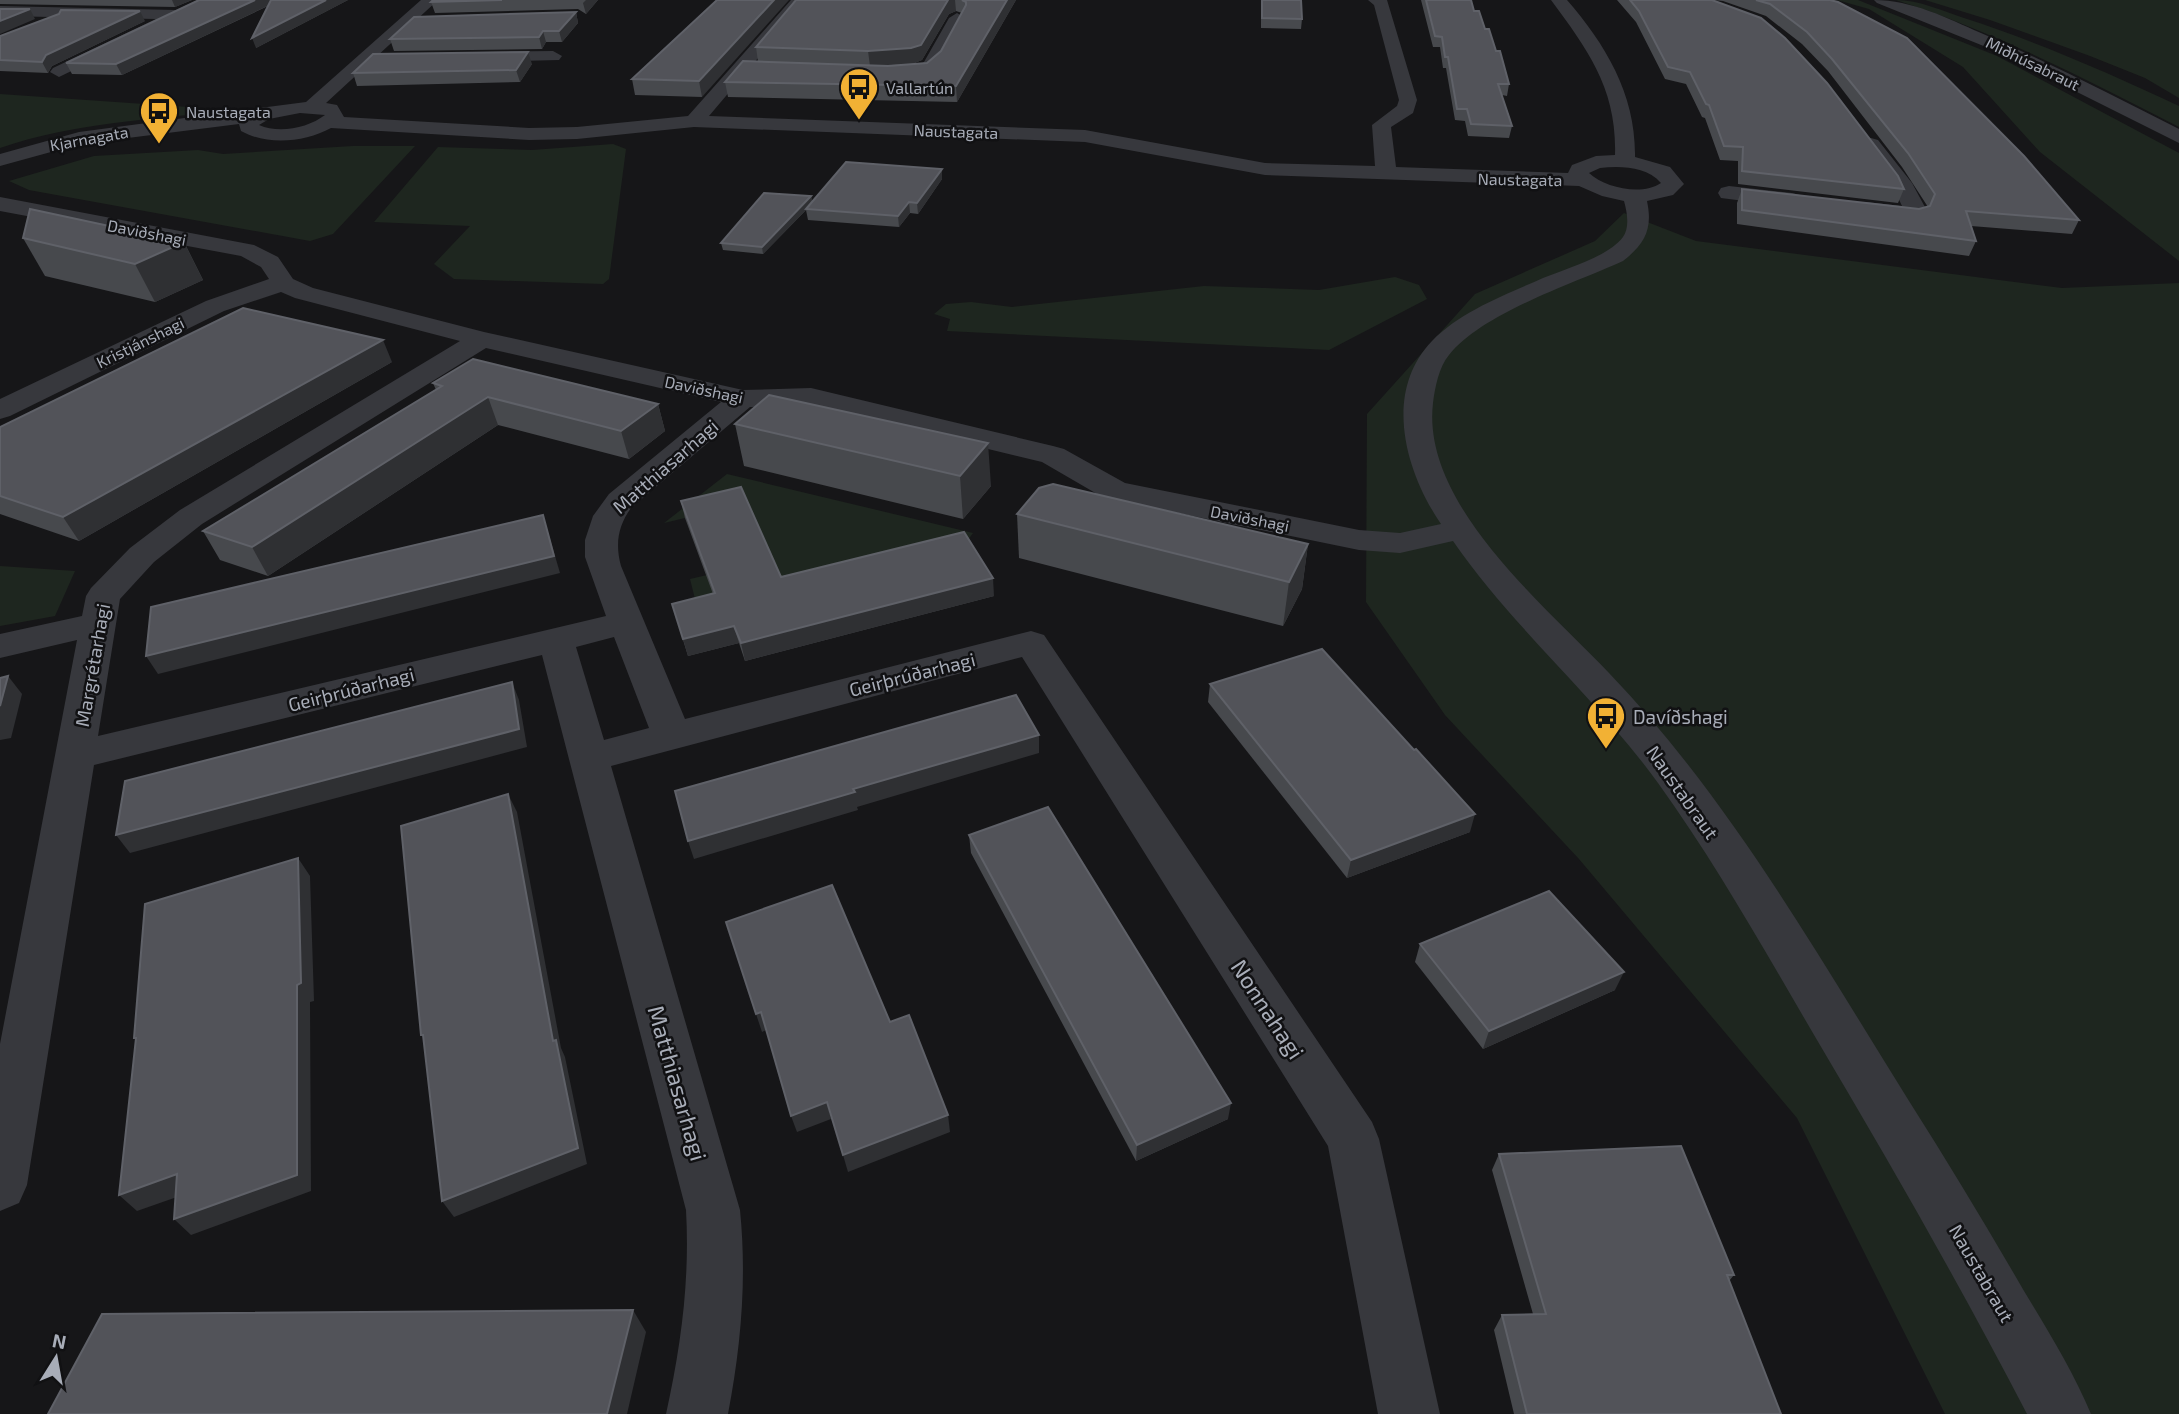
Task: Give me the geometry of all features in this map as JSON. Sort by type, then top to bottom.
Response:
[{"type":"street","points":[[59,72],[210,0]]},
{"type":"street","points":[[261,124],[312,107],[430,0]]},
{"type":"street","points":[[694,121],[799,0]]},
{"type":"street","points":[[1376,0],[1381,2],[1409,100],[1406,109],[1382,125],[1387,174]]},
{"type":"street","name":"Naustabraut","points":[[1559,0],[1604,61],[1622,110],[1639,229],[1636,239],[1615,256],[1491,312],[1442,346],[1431,360],[1422,386],[1418,411],[1418,439],[1430,477],[1460,530],[1642,734],[1712,832],[1923,1171],[2060,1414]]},
{"type":"street","name":"Miðhúsabraut","points":[[1882,0],[1964,29],[2031,60],[2179,138]]},
{"type":"street","points":[[0,11],[177,15]]},
{"type":"street","points":[[36,27],[72,13]]},
{"type":"street","points":[[876,74],[922,72],[930,65],[957,18]]},
{"type":"street","points":[[377,24],[436,20]]},
{"type":"street","points":[[460,57],[553,56]]},
{"type":"street","points":[[362,59],[394,59]]},
{"type":"street","points":[[741,69],[768,70]]},
{"type":"street","points":[[261,124],[300,132],[328,122],[335,116],[335,112],[312,107]]},
{"type":"street","name":"Naustagata","points":[[328,122],[529,135],[694,121],[1085,136],[1265,169],[1582,180],[1598,188],[1630,178]]},
{"type":"street","points":[[1847,206],[1913,214],[1915,209],[1904,188],[1855,123]]},
{"type":"street","name":"Kjarnagata","points":[[0,160],[79,138],[261,124]]},
{"type":"street","name":"Kjarnagata","points":[[0,172],[41,157],[93,145],[218,132],[261,124]]},
{"type":"street","points":[[1582,180],[1578,174],[1579,169],[1596,162],[1630,178]]},
{"type":"street","points":[[1728,193],[1808,202]]},
{"type":"street","name":"Daviðshagi","points":[[0,204],[246,250],[273,264],[279,271],[282,283],[304,293],[482,339],[743,399],[811,397],[1053,455],[1115,491],[1359,540],[1400,543],[1460,530]]},
{"type":"street","name":"Kristjánshagi","points":[[0,410],[215,306],[282,283]]},
{"type":"street","name":"Margrétarhagi","points":[[0,1185],[103,596],[142,555],[191,517],[482,339]]},
{"type":"street","name":"Matthiasarhagi","points":[[672,736],[600,554],[602,528],[609,514],[634,489],[743,399]]},
{"type":"street","points":[[0,646],[100,623]]},
{"type":"street","name":"Geirþrúðarhagi","points":[[76,755],[627,623]]},
{"type":"street","name":"Matthiasarhagi","points":[[556,640],[713,1210],[718,1251],[717,1297],[712,1345],[697,1414]]},
{"type":"street","name":"Geirþrúðarhagi","points":[[672,736],[1031,643]]},
{"type":"street","name":"Nonnahagi","points":[[1031,643],[1353,1139],[1409,1414]]},
{"type":"street","points":[[589,758],[672,736]]},
{"type":"shaded area","points":[[1837,0],[1858,0],[1997,56],[2179,153],[2179,261],[2040,152],[1963,67],[1869,9]]},
{"type":"shaded area","points":[[1896,0],[1922,4],[1992,27],[2126,82],[2179,106],[2179,127],[2005,42]]},
{"type":"shaded area","points":[[1925,0],[2179,0],[2179,98],[2145,78],[2090,56]]},
{"type":"shaded area","points":[[0,94],[231,110],[85,127],[0,148]]},
{"type":"shaded area","points":[[613,144],[626,149],[609,279],[603,284],[454,279],[434,264],[470,226],[374,222],[438,147],[532,150]]},
{"type":"shaded area","points":[[353,146],[415,146],[333,234],[310,241],[29,190],[9,181],[94,156],[198,150],[223,154]]},
{"type":"shaded area","points":[[1624,213],[1696,241],[2062,288],[2179,283],[2179,1414],[1945,1414],[1797,1118],[1579,859],[1445,715],[1366,602],[1367,414],[1475,294],[1595,241]]},
{"type":"shaded area","points":[[1395,277],[1419,285],[1427,299],[1329,350],[947,331],[950,319],[934,314],[946,304],[971,302],[1012,307],[1204,286],[1319,290]]},
{"type":"shaded area","points":[[727,474],[973,533],[965,544],[696,603],[690,579],[707,575],[727,508],[664,523]]},
{"type":"shaded area","points":[[0,566],[75,571],[55,616],[0,626]]},
{"type":"building","points":[[199,0],[255,0],[116,64],[66,63]]},
{"type":"building","points":[[271,0],[326,0],[252,38]]},
{"type":"building","points":[[433,0],[502,0],[431,2]]},
{"type":"building","points":[[717,0],[774,0],[699,81],[632,79]]},
{"type":"building","points":[[796,0],[948,0],[921,45],[911,48],[868,51],[756,47]]},
{"type":"building","points":[[962,0],[1007,0],[956,86],[725,82],[743,61],[888,66],[927,63],[941,51],[966,5]]},
{"type":"building","points":[[1262,0],[1301,0],[1302,19],[1262,18]]},
{"type":"building","points":[[1426,0],[1471,0],[1474,11],[1479,11],[1485,29],[1489,29],[1496,51],[1500,51],[1509,84],[1498,84],[1512,126],[1471,124],[1467,109],[1457,109],[1448,57],[1445,57],[1442,37],[1435,36]]},
{"type":"building","points":[[1630,0],[1712,0],[1761,18],[1785,38],[1827,83],[1898,176],[1904,189],[1742,171],[1743,147],[1724,146],[1709,105],[1706,104],[1690,72],[1668,67],[1639,11]]},
{"type":"building","points":[[1756,0],[1838,2],[1907,38],[2024,156],[2079,220],[1966,211],[1976,241],[1742,210],[1742,189],[1919,209],[1930,206],[1935,194],[1908,153],[1832,59],[1807,32],[1770,4]]},
{"type":"building","points":[[0,9],[30,9],[0,21]]},
{"type":"building","points":[[61,10],[140,11],[46,55],[42,62],[0,60],[0,36],[59,14]]},
{"type":"building","points":[[576,12],[559,31],[543,31],[539,37],[390,39],[414,17]]},
{"type":"building","points":[[528,52],[516,70],[353,73],[373,54]]},
{"type":"building","points":[[846,162],[942,169],[917,203],[909,202],[898,216],[806,209]]},
{"type":"building","points":[[764,193],[811,196],[762,247],[721,243]]},
{"type":"building","points":[[30,209],[184,242],[135,264],[23,238]]},
{"type":"building","points":[[243,308],[383,340],[63,517],[0,496],[0,427]]},
{"type":"building","points":[[473,359],[658,404],[621,431],[488,397],[252,547],[203,531],[442,386],[433,383]]},
{"type":"building","points":[[769,395],[988,443],[960,476],[735,424]]},
{"type":"building","points":[[1053,484],[1308,544],[1289,582],[1017,514],[1039,488]]},
{"type":"building","points":[[741,487],[781,577],[964,532],[993,578],[741,643],[734,626],[683,639],[672,604],[715,593],[681,501]]},
{"type":"building","points":[[543,515],[554,556],[146,656],[151,607]]},
{"type":"building","points":[[1322,649],[1475,814],[1351,860],[1210,684]]},
{"type":"building","points":[[8,676],[0,706],[0,678]]},
{"type":"building","points":[[512,682],[519,729],[116,835],[125,781]]},
{"type":"building","points":[[1016,695],[1039,735],[688,841],[675,791]]},
{"type":"building","points":[[508,794],[553,1041],[556,1040],[578,1148],[442,1201],[421,1035],[401,826]]},
{"type":"building","points":[[1048,807],[1231,1103],[1137,1145],[969,835]]},
{"type":"building","points":[[298,858],[301,983],[297,985],[297,1175],[174,1219],[177,1174],[119,1195],[136,1038],[145,904]]},
{"type":"building","points":[[832,885],[890,1022],[909,1015],[948,1115],[843,1155],[827,1102],[791,1116],[761,1012],[756,1014],[726,922]]},
{"type":"building","points":[[1549,891],[1624,972],[1489,1031],[1420,944]]},
{"type":"building","points":[[1681,1146],[1734,1275],[1727,1275],[1781,1414],[1527,1414],[1502,1315],[1546,1314],[1499,1154]]},
{"type":"building","points":[[633,1310],[607,1414],[48,1414],[102,1314]]},
{"type":"place","name":"Vallartún","points":[[859,121]]},
{"type":"place","name":"Naustagata","points":[[159,145]]},
{"type":"place","name":"Davíðshagi","points":[[1606,750]]}]
